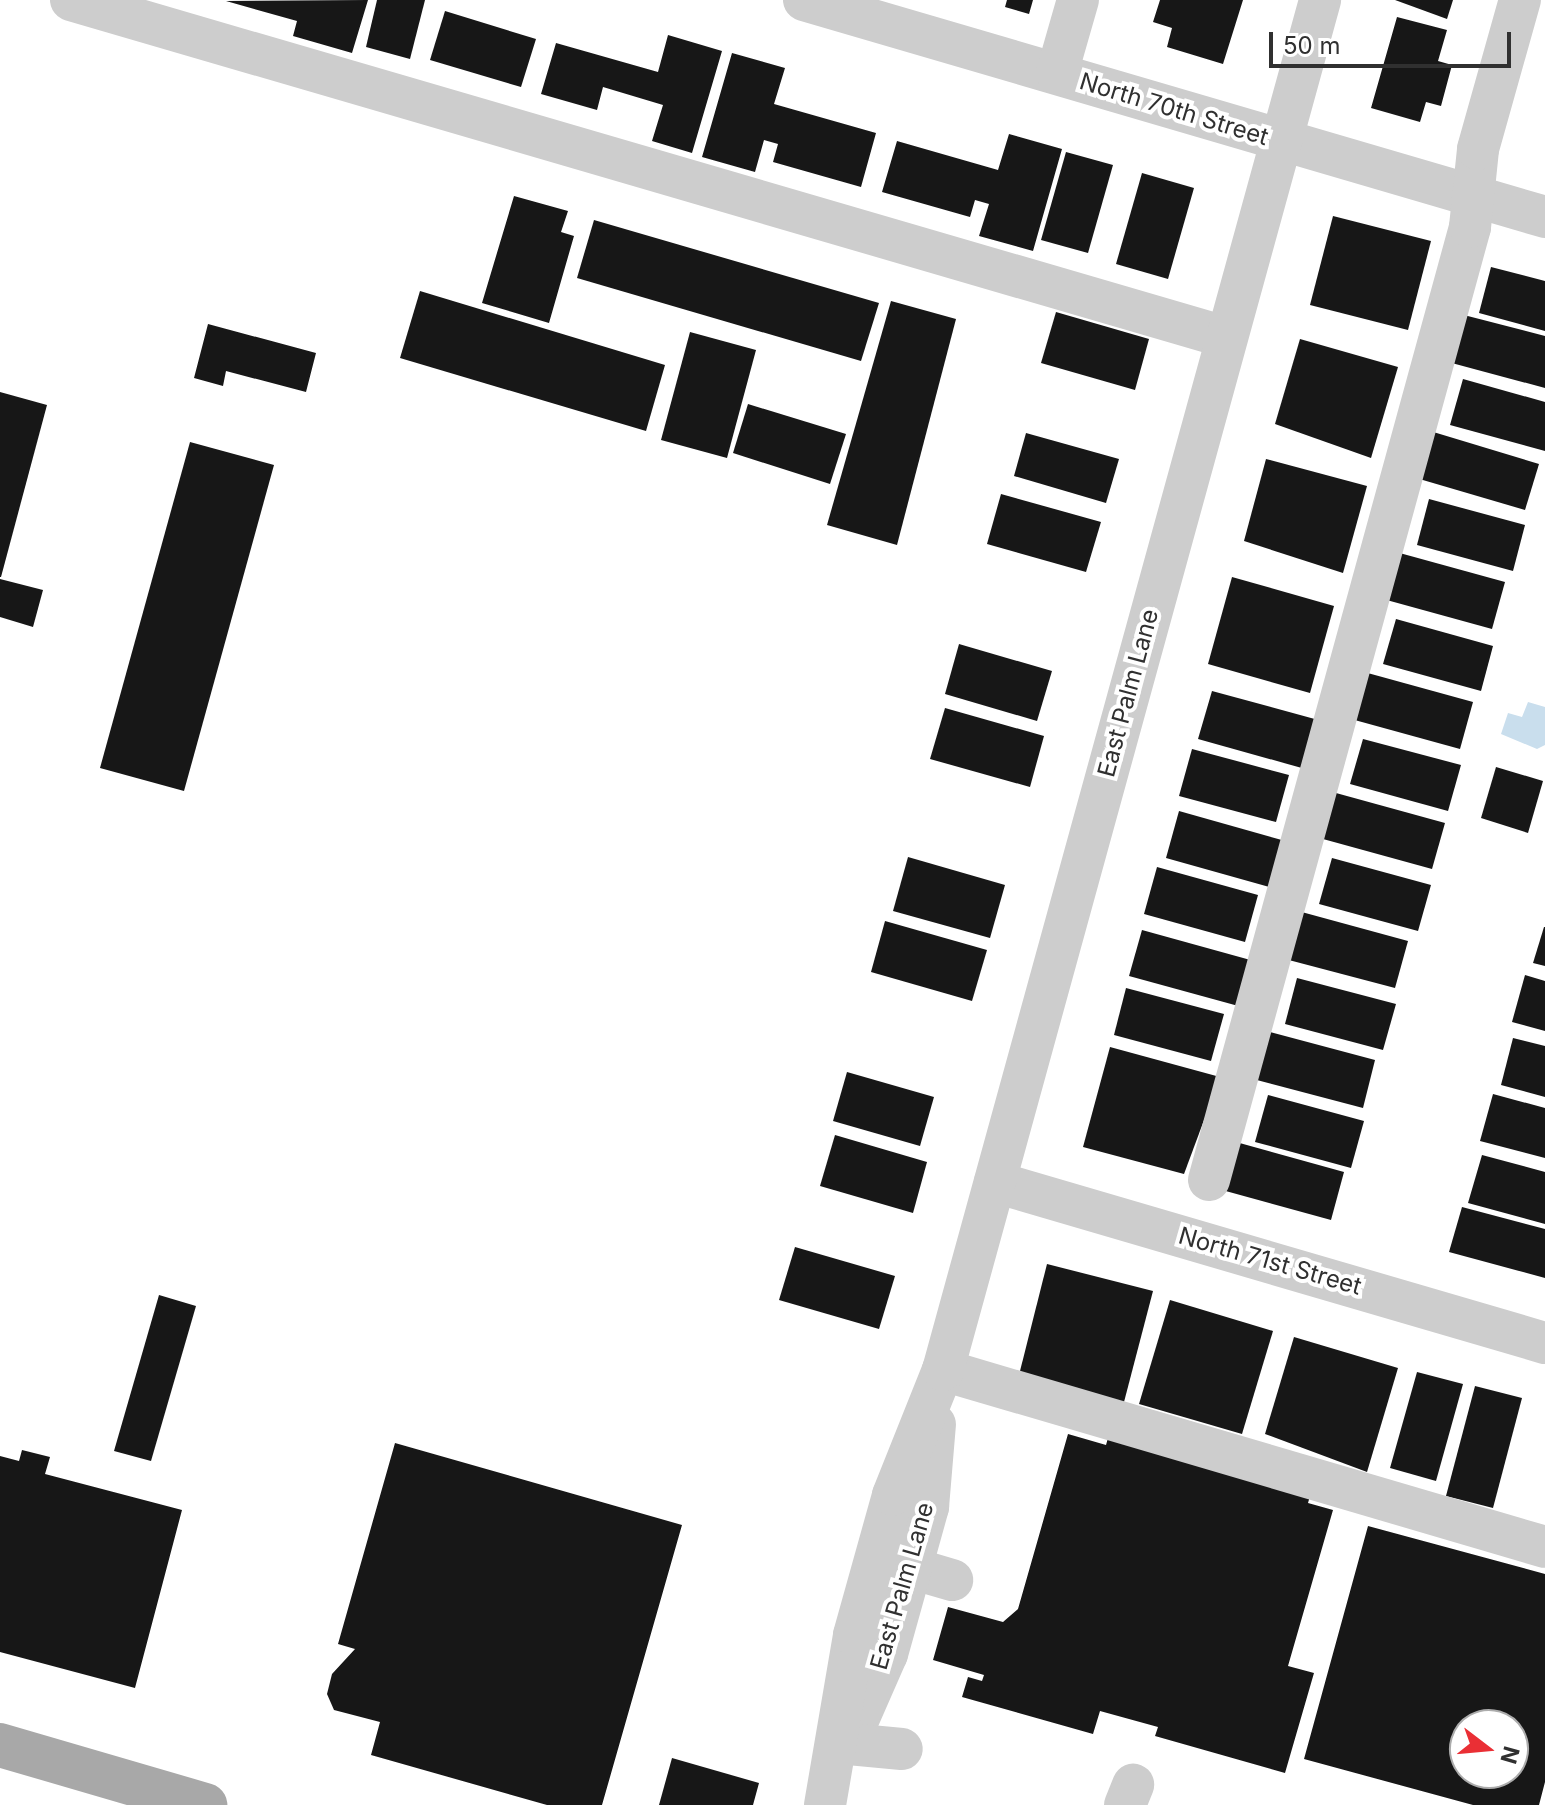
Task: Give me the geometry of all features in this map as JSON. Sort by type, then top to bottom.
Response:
[{"type":"main road","points":[[0,1745],[205,1805]]},
{"type":"street","points":[[71,0],[1225,337]]},
{"type":"street","name":"North 70th Street","points":[[804,0],[869,9],[1057,73],[1545,217]]},
{"type":"street","points":[[1057,73],[1078,0]]},
{"type":"street","name":"East Palm Lane","points":[[835,1767],[854,1635],[893,1495],[941,1379],[1320,0]]},
{"type":"street","points":[[1209,1180],[1473,197],[1478,149],[1520,0]]},
{"type":"street","name":"North 71st Street","points":[[995,1182],[1545,1343]]},
{"type":"street","points":[[941,1379],[1545,1547]]},
{"type":"street","name":"East Palm Lane","points":[[835,1767],[887,1654],[928,1507],[941,1379]]},
{"type":"street","points":[[911,1568],[952,1580]]},
{"type":"street","points":[[835,1767],[902,1749]]},
{"type":"water","points":[[1528,702],[1545,707],[1545,745],[1537,749],[1501,734],[1508,713],[1522,717]]},
{"type":"building","points":[[368,0],[352,53],[293,36],[297,21],[226,1]]},
{"type":"building","points":[[377,0],[425,0],[410,59],[366,47]]},
{"type":"building","points":[[1007,0],[1033,0],[1029,14],[1005,7]]},
{"type":"building","points":[[1160,0],[1243,0],[1223,64],[1167,47],[1172,28],[1153,22]]},
{"type":"building","points":[[1395,0],[1453,0],[1447,19]]},
{"type":"building","points":[[445,11],[536,39],[521,87],[430,60]]},
{"type":"building","points":[[1397,17],[1447,30],[1438,61],[1452,65],[1441,106],[1426,102],[1420,122],[1371,108]]},
{"type":"building","points":[[668,35],[722,51],[692,153],[652,141],[663,105],[603,87],[597,110],[541,94],[556,43],[658,72]]},
{"type":"building","points":[[732,53],[785,68],[774,104],[876,133],[861,187],[773,162],[778,144],[764,140],[755,172],[702,157]]},
{"type":"building","points":[[1009,134],[1062,149],[1033,251],[979,236],[989,204],[975,200],[970,217],[882,192],[897,141],[998,170]]},
{"type":"building","points":[[1066,152],[1113,165],[1088,253],[1041,240]]},
{"type":"building","points":[[1142,173],[1194,188],[1168,279],[1116,264]]},
{"type":"building","points":[[514,196],[568,211],[561,232],[574,236],[549,323],[482,303]]},
{"type":"building","points":[[1333,216],[1431,241],[1408,330],[1310,305]]},
{"type":"building","points":[[594,220],[879,303],[861,361],[577,278]]},
{"type":"building","points":[[1491,267],[1545,281],[1545,331],[1479,313]]},
{"type":"building","points":[[420,291],[665,365],[646,431],[400,358]]},
{"type":"building","points":[[891,301],[956,319],[897,545],[827,525]]},
{"type":"building","points":[[1056,312],[1149,339],[1135,390],[1041,363]]},
{"type":"building","points":[[1460,314],[1545,336],[1545,388],[1448,362]]},
{"type":"building","points":[[208,324],[316,353],[306,392],[226,371],[223,386],[194,378]]},
{"type":"building","points":[[690,332],[756,350],[727,458],[661,440]]},
{"type":"building","points":[[1300,339],[1398,367],[1371,458],[1275,424]]},
{"type":"building","points":[[1463,379],[1545,402],[1545,451],[1450,425]]},
{"type":"building","points":[[0,392],[47,405],[1,577],[0,577]]},
{"type":"building","points":[[748,404],[846,434],[830,484],[733,453]]},
{"type":"building","points":[[1430,431],[1539,464],[1525,510],[1416,478]]},
{"type":"building","points":[[1026,433],[1119,459],[1106,503],[1014,476]]},
{"type":"building","points":[[190,442],[274,465],[184,791],[100,768]]},
{"type":"building","points":[[1266,459],[1367,486],[1343,573],[1244,541]]},
{"type":"building","points":[[1001,494],[1101,522],[1086,572],[987,544]]},
{"type":"building","points":[[1429,499],[1525,525],[1513,571],[1417,545]]},
{"type":"building","points":[[1396,552],[1505,582],[1492,629],[1383,599]]},
{"type":"building","points":[[1232,577],[1334,606],[1310,693],[1208,664]]},
{"type":"building","points":[[0,579],[43,590],[33,627],[0,617]]},
{"type":"building","points":[[1396,619],[1493,646],[1481,691],[1383,664]]},
{"type":"building","points":[[959,644],[1052,671],[1037,721],[945,694]]},
{"type":"building","points":[[1364,672],[1473,702],[1460,749],[1351,719]]},
{"type":"building","points":[[1212,691],[1322,721],[1309,770],[1198,739]]},
{"type":"building","points":[[945,708],[1044,736],[1030,787],[930,759]]},
{"type":"building","points":[[1363,739],[1461,765],[1448,811],[1350,784]]},
{"type":"building","points":[[1192,749],[1289,775],[1276,822],[1179,796]]},
{"type":"building","points":[[1496,767],[1543,781],[1528,833],[1481,818]]},
{"type":"building","points":[[1336,793],[1445,823],[1432,869],[1323,839]]},
{"type":"building","points":[[1179,811],[1289,842],[1276,889],[1166,858]]},
{"type":"building","points":[[908,857],[1005,885],[990,938],[893,911]]},
{"type":"building","points":[[1332,858],[1431,885],[1418,931],[1319,904]]},
{"type":"building","points":[[1157,867],[1258,895],[1245,942],[1144,914]]},
{"type":"building","points":[[1298,911],[1408,941],[1395,988],[1285,959]]},
{"type":"building","points":[[885,921],[987,950],[972,1001],[871,972]]},
{"type":"building","points":[[1545,927],[1545,966],[1533,963]]},
{"type":"building","points":[[1142,930],[1254,961],[1242,1007],[1129,976]]},
{"type":"building","points":[[1525,975],[1545,981],[1545,1031],[1512,1022]]},
{"type":"building","points":[[1297,978],[1396,1004],[1383,1050],[1285,1024]]},
{"type":"building","points":[[1126,988],[1224,1014],[1211,1061],[1114,1035]]},
{"type":"building","points":[[1266,1031],[1375,1060],[1363,1108],[1253,1079]]},
{"type":"building","points":[[1513,1038],[1545,1046],[1545,1097],[1501,1085]]},
{"type":"building","points":[[1110,1047],[1220,1077],[1184,1174],[1083,1147]]},
{"type":"building","points":[[847,1072],[934,1097],[920,1146],[833,1121]]},
{"type":"building","points":[[1493,1094],[1545,1108],[1545,1158],[1480,1141]]},
{"type":"building","points":[[1268,1095],[1364,1121],[1351,1168],[1255,1142]]},
{"type":"building","points":[[835,1135],[927,1162],[913,1213],[820,1186]]},
{"type":"building","points":[[1236,1142],[1344,1172],[1331,1220],[1222,1190]]},
{"type":"building","points":[[1482,1155],[1545,1172],[1545,1224],[1468,1203]]},
{"type":"building","points":[[1462,1207],[1545,1229],[1545,1278],[1449,1252]]},
{"type":"building","points":[[795,1247],[895,1276],[879,1329],[779,1300]]},
{"type":"building","points":[[1047,1264],[1153,1291],[1124,1402],[1019,1375]]},
{"type":"building","points":[[159,1295],[196,1306],[151,1461],[114,1451]]},
{"type":"building","points":[[1170,1300],[1273,1331],[1242,1434],[1139,1404]]},
{"type":"building","points":[[1294,1337],[1398,1368],[1367,1472],[1265,1434]]},
{"type":"building","points":[[1417,1372],[1463,1384],[1436,1481],[1390,1468]]},
{"type":"building","points":[[1475,1386],[1522,1398],[1493,1508],[1446,1496]]},
{"type":"building","points":[[1110,1431],[1312,1489],[1308,1503],[1333,1510],[1288,1666],[1314,1673],[1285,1773],[1155,1736],[1158,1727],[1100,1711],[1093,1734],[962,1697],[968,1677],[982,1681],[984,1675],[933,1660],[948,1607],[1003,1622],[1018,1609],[1068,1434],[1106,1445]]},
{"type":"building","points":[[395,1443],[682,1525],[602,1805],[547,1805],[371,1755],[380,1722],[334,1710],[327,1694],[332,1674],[355,1649],[338,1644]]},
{"type":"building","points":[[22,1450],[50,1457],[45,1474],[182,1510],[135,1688],[0,1652],[0,1456],[19,1461]]},
{"type":"building","points":[[1368,1526],[1545,1574],[1545,1782],[1539,1805],[1473,1805],[1304,1759]]},
{"type":"building","points":[[672,1758],[759,1783],[753,1805],[659,1805]]}]
